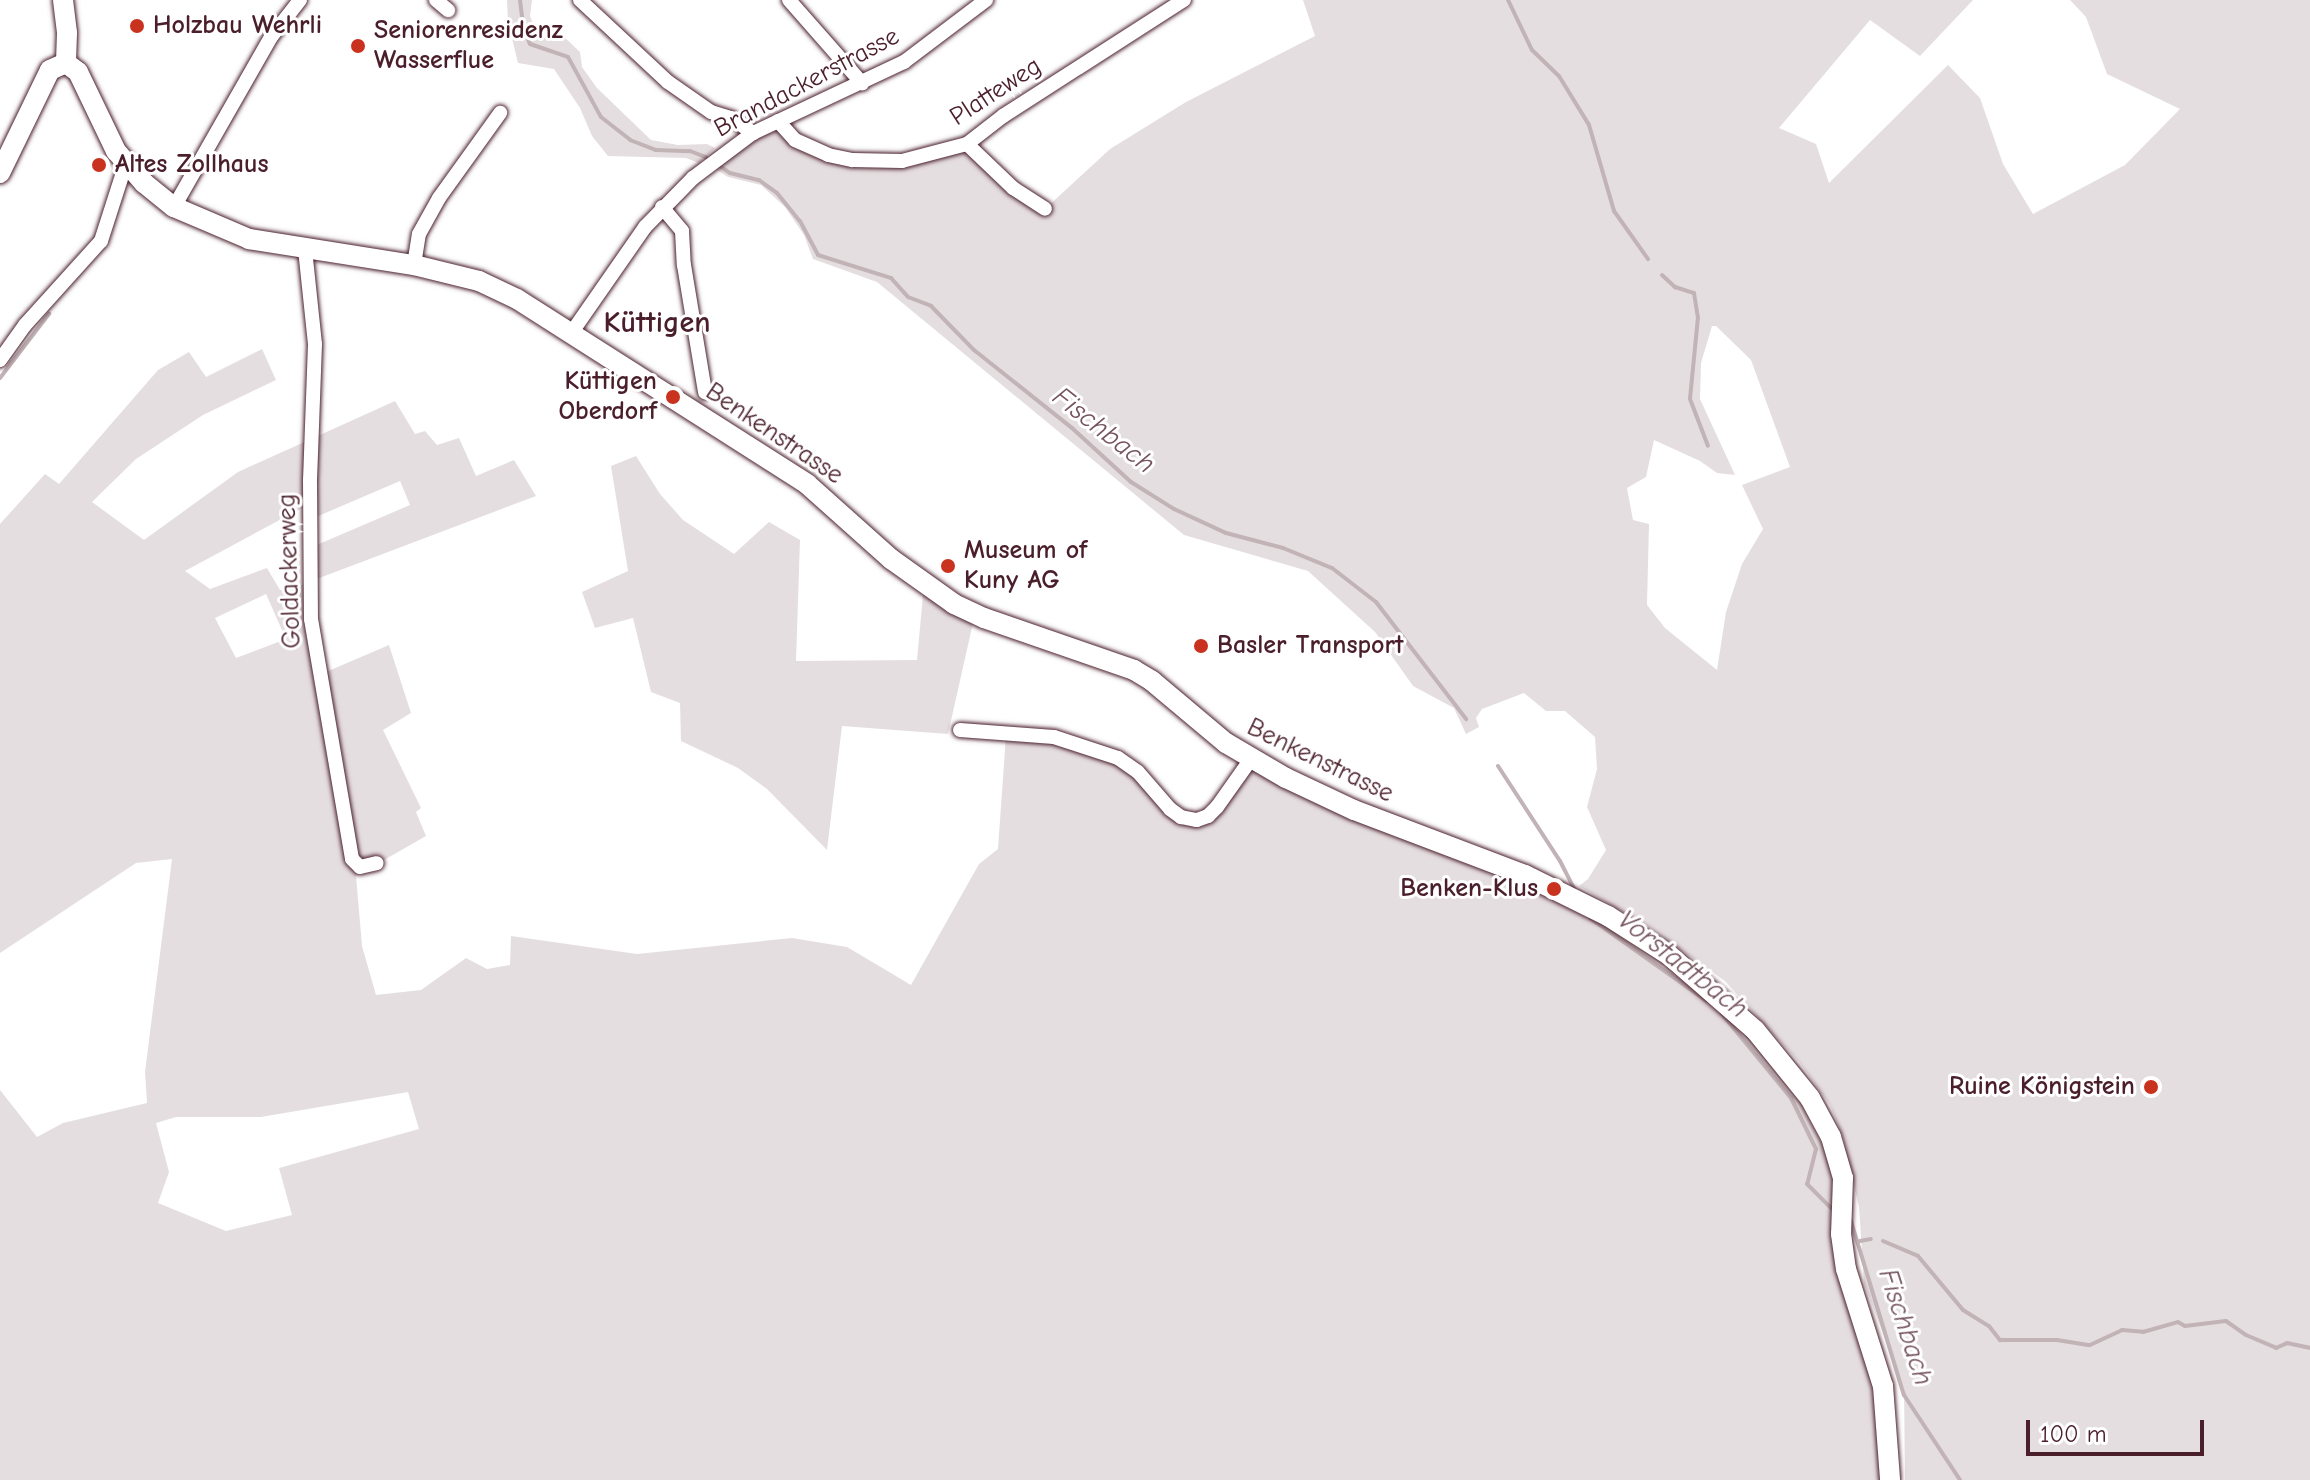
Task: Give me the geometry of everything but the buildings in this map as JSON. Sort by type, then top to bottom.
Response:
[{"type":"street","points":[[0,173],[50,70],[66,63],[63,0]]},
{"type":"street","points":[[174,207],[271,37],[300,0]]},
{"type":"street","points":[[436,0],[448,10]]},
{"type":"street","points":[[580,0],[668,82],[711,112],[731,118],[753,133]]},
{"type":"street","points":[[789,0],[862,83]]},
{"type":"street","name":"Brandackerstrasse","points":[[572,332],[617,264],[662,207],[693,178],[753,133],[904,62],[986,0]]},
{"type":"street","name":"Platteweg","points":[[778,121],[795,140],[852,160],[902,161],[967,144],[1003,116],[1184,0]]},
{"type":"street","name":"Benkenstrasse","points":[[66,63],[78,72],[105,132],[126,163],[174,207],[249,239],[414,265],[479,281],[517,299],[807,484],[891,559],[954,604],[1009,628],[1134,670],[1251,759],[1354,810],[1474,853],[1608,916],[1669,955],[1755,1030],[1821,1113],[1835,1147],[1845,1193],[1842,1252],[1883,1386],[1890,1480]]},
{"type":"street","points":[[414,265],[419,234],[439,198],[500,113]]},
{"type":"street","points":[[967,144],[1013,188],[1045,209]]},
{"type":"street","points":[[0,360],[25,325],[101,241],[126,163]]},
{"type":"street","points":[[662,207],[682,231],[684,265],[705,392]]},
{"type":"street","name":"Goldackerweg","points":[[305,249],[315,344],[310,494],[311,619],[352,859],[360,867],[377,863]]},
{"type":"street","points":[[960,730],[1054,737],[1118,758],[1138,772],[1170,809],[1181,817],[1197,820],[1208,816],[1217,807],[1251,759]]},
{"type":"shaded area","points":[[507,0],[532,0],[530,16],[536,31],[563,36],[580,52],[582,67],[597,88],[651,140],[678,145],[707,144],[715,148],[699,163],[686,158],[608,156],[592,136],[580,108],[554,69],[518,63],[508,22]]},
{"type":"shaded area","points":[[1303,0],[1973,0],[1920,56],[1870,20],[1779,128],[1816,144],[1829,183],[1948,65],[1980,98],[2003,164],[2033,214],[2125,165],[2180,109],[2107,74],[2086,17],[2070,0],[2310,0],[2310,1480],[1905,1480],[1904,1389],[1864,1283],[1859,1207],[1843,1137],[1830,1105],[1800,1063],[1725,981],[1646,925],[1579,886],[1588,879],[1606,850],[1587,807],[1597,769],[1595,737],[1565,711],[1546,711],[1524,693],[1482,709],[1476,718],[1479,727],[1466,734],[1454,708],[1413,686],[1375,632],[1308,571],[1184,535],[877,282],[813,259],[804,235],[785,207],[761,185],[728,177],[709,165],[778,121],[795,140],[880,162],[967,144],[1045,209],[1110,149],[1186,102],[1315,36]],"holes":[[[1712,326],[1716,326],[1751,360],[1790,467],[1742,485],[1763,529],[1742,564],[1726,612],[1717,670],[1665,628],[1647,605],[1649,524],[1633,520],[1627,488],[1646,477],[1654,440],[1700,461],[1717,473],[1735,475],[1700,399],[1701,363]]]},
{"type":"shaded area","points":[[262,349],[276,380],[203,415],[136,459],[92,502],[144,540],[238,472],[395,401],[415,434],[425,431],[437,445],[459,438],[476,476],[514,460],[536,496],[314,580],[312,547],[410,505],[400,481],[316,517],[302,508],[185,571],[210,589],[267,568],[280,590],[308,583],[326,672],[389,645],[411,713],[383,730],[421,808],[416,812],[426,836],[356,876],[362,946],[376,995],[421,990],[466,958],[487,969],[510,965],[511,936],[637,954],[792,938],[847,947],[911,985],[979,864],[998,849],[1006,735],[1052,740],[1111,760],[1192,824],[1253,768],[1520,882],[1566,906],[1597,915],[1716,999],[1787,1078],[1829,1157],[1879,1421],[1882,1480],[0,1480],[0,1090],[37,1137],[63,1123],[147,1103],[145,1072],[172,859],[136,863],[0,953],[0,524],[45,474],[59,484],[158,370],[189,352],[206,377]],"holes":[[[266,594],[286,639],[236,658],[215,618]],[[408,1092],[419,1129],[279,1168],[292,1215],[226,1231],[158,1203],[169,1172],[156,1123],[176,1117],[261,1117]]]},
{"type":"shaded area","points":[[636,456],[660,494],[683,520],[734,554],[769,522],[800,540],[796,661],[917,660],[924,584],[975,614],[948,734],[842,726],[827,850],[767,789],[738,768],[681,741],[680,703],[651,692],[633,618],[595,628],[582,592],[628,571],[611,466]]},
{"type":"waterway","name":"Vorstadtbach","points":[[520,0],[523,26],[530,44],[568,57],[601,117],[630,140],[656,150],[690,151],[706,157]]},
{"type":"waterway","points":[[1508,0],[1532,50],[1559,76],[1589,125],[1614,211],[1648,259]]},
{"type":"waterway","name":"Fischbach","points":[[721,167],[730,173],[759,180],[777,193],[800,221],[818,255],[891,278],[908,297],[931,306],[974,350],[1072,428],[1131,482],[1174,509],[1226,533],[1283,548],[1332,568],[1376,602],[1466,719]]},
{"type":"waterway","points":[[1662,275],[1675,287],[1694,293],[1698,317],[1690,399],[1708,446]]},
{"type":"waterway","points":[[0,378],[49,314]]},
{"type":"waterway","name":"Fischbach","points":[[1498,766],[1560,861],[1576,892]]},
{"type":"waterway","name":"Vorstadtbach","points":[[1590,918],[1707,1001]]},
{"type":"waterway","name":"Vorstadtbach","points":[[1722,1014],[1791,1098],[1816,1149],[1807,1184],[1834,1211]]},
{"type":"waterway","name":"Fischbach","points":[[1851,1221],[1904,1395],[1960,1480]]},
{"type":"waterway","points":[[1860,1241],[1871,1239]]},
{"type":"waterway","points":[[1883,1241],[1918,1256],[1963,1310],[1989,1326],[2000,1340],[2057,1340],[2090,1345],[2122,1330],[2143,1332],[2178,1322],[2185,1326],[2226,1321],[2246,1335],[2276,1348],[2287,1343],[2310,1348]]},
{"type":"place","name":"Holzbau Wehrli","points":[[137,26]]},
{"type":"place","name":"Seniorenresidenz Wasserflue","points":[[358,46]]},
{"type":"place","name":"Altes Zollhaus","points":[[99,165]]},
{"type":"place","name":"Küttigen Oberdorf","points":[[673,397]]},
{"type":"place","name":"Museum of Kuny AG","points":[[948,566]]},
{"type":"place","name":"Basler Transport","points":[[1201,646]]},
{"type":"place","name":"Benken-Klus","points":[[1554,889]]},
{"type":"place","name":"Ruine Königstein","points":[[2151,1087]]},
{"type":"district","name":"Küttigen","points":[[657,323]]}]
